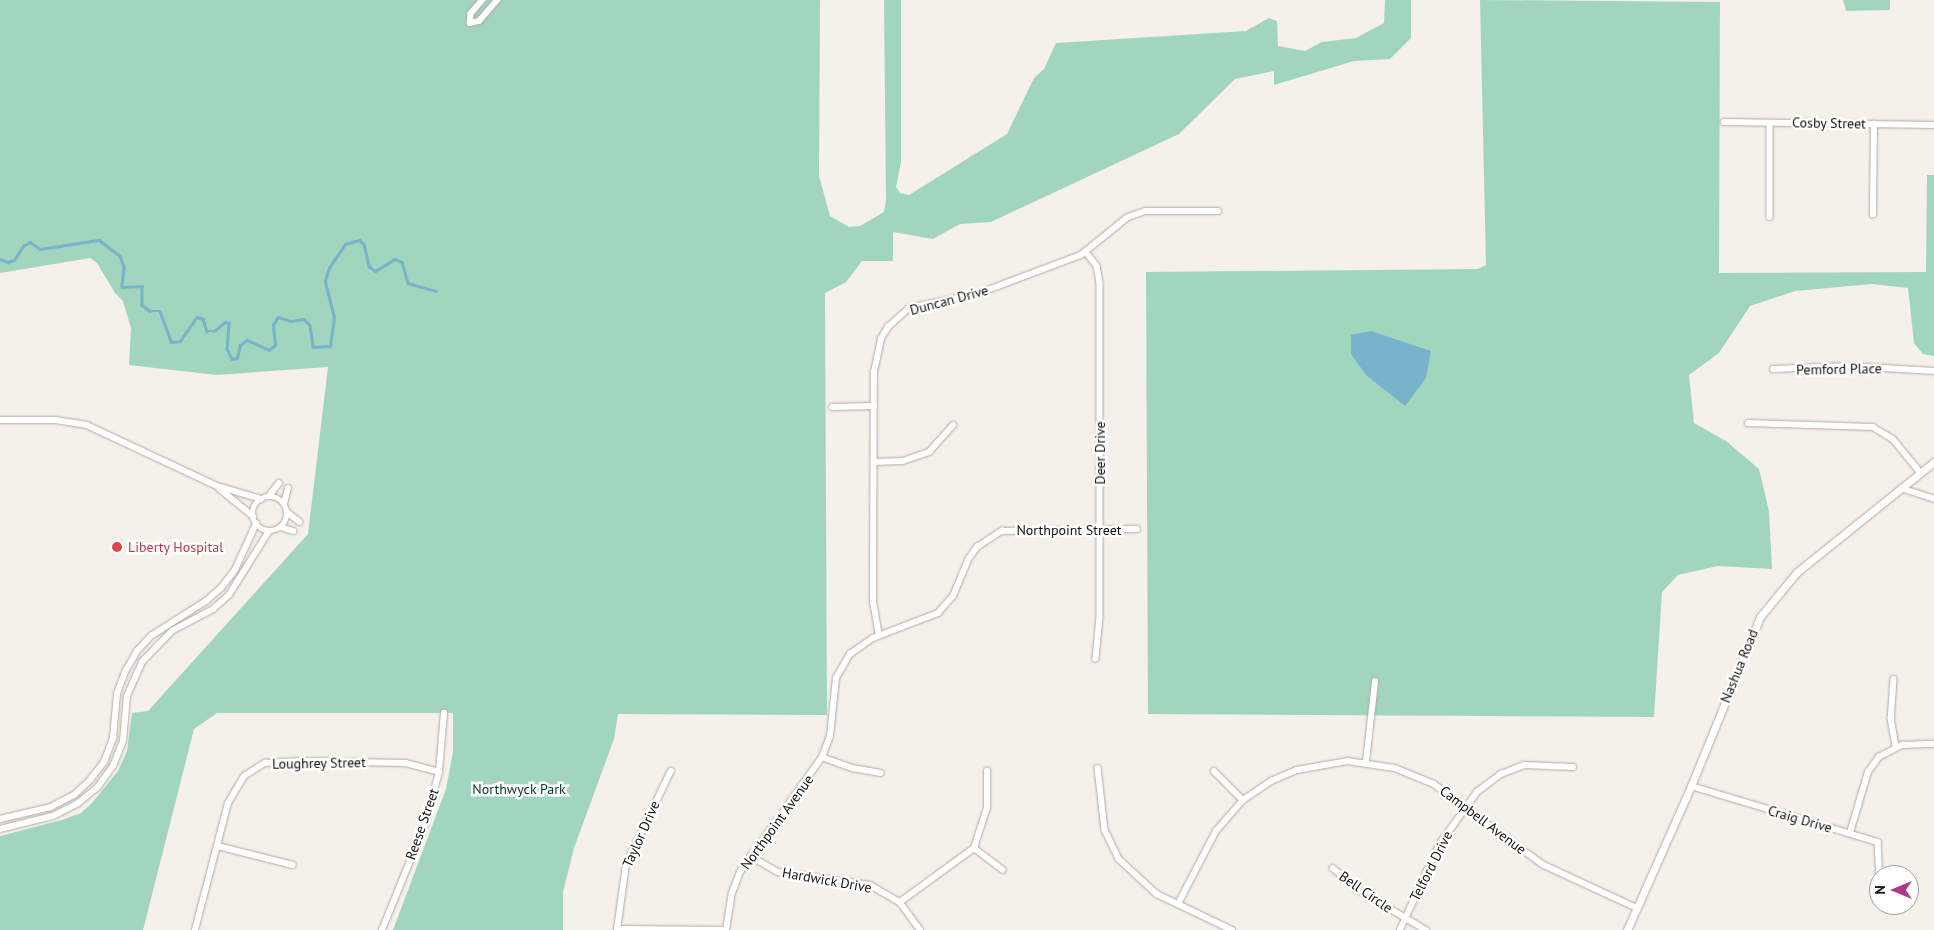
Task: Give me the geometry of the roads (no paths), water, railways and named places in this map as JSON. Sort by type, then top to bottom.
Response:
[{"type":"street","points":[[483,0],[471,14],[470,22],[480,21],[497,0]]},
{"type":"street","name":"Cosby Street","points":[[1724,122],[1934,124]]},
{"type":"street","points":[[1770,123],[1770,217]]},
{"type":"street","points":[[1873,215],[1874,124]]},
{"type":"street","name":"Duncan Drive","points":[[879,636],[873,603],[876,354],[881,339],[897,317],[909,308],[992,289],[1086,252],[1128,218],[1146,211],[1218,211]]},
{"type":"street","name":"Deer Drive","points":[[1086,252],[1097,266],[1100,283],[1100,618],[1096,659]]},
{"type":"street","name":"Pemford Place","points":[[1774,369],[1850,366],[1934,371]]},
{"type":"street","points":[[832,407],[874,406]]},
{"type":"street","points":[[0,420],[56,420],[87,425],[217,486],[261,499]]},
{"type":"street","points":[[1748,423],[1873,427],[1893,439],[1921,473]]},
{"type":"street","points":[[874,462],[903,462],[929,452],[953,425]]},
{"type":"street","name":"Nashua Road","points":[[1627,930],[1691,786],[1756,622],[1770,600],[1797,572],[1934,462]]},
{"type":"street","points":[[269,531],[256,524],[253,516],[254,507],[261,499],[269,496],[279,483]]},
{"type":"street","points":[[217,486],[253,516]]},
{"type":"street","points":[[288,488],[284,504],[287,512],[300,522]]},
{"type":"street","points":[[1902,488],[1934,499]]},
{"type":"street","points":[[269,496],[284,504]]},
{"type":"street","points":[[281,527],[287,512]]},
{"type":"street","points":[[0,819],[51,807],[74,795],[90,780],[104,762],[113,738],[117,694],[125,672],[137,652],[151,636],[206,601],[221,588],[235,570],[256,524]]},
{"type":"street","points":[[0,829],[53,816],[77,804],[97,788],[113,766],[123,741],[127,696],[142,662],[172,632],[213,609],[229,595],[269,531],[281,527],[293,531]]},
{"type":"street","name":"Northpoint Street","points":[[832,716],[836,678],[841,666],[862,644],[925,620],[942,609],[954,596],[969,558],[989,537],[1018,528],[1137,530]]},
{"type":"street","points":[[1894,679],[1891,718],[1896,746]]},
{"type":"street","points":[[1366,762],[1375,682]]},
{"type":"street","name":"Reese Street","points":[[382,930],[425,824],[439,772],[444,713]]},
{"type":"street","name":"Northpoint Avenue","points":[[726,930],[732,893],[750,856],[822,757],[830,736],[832,716]]},
{"type":"street","points":[[1850,833],[1868,772],[1879,757],[1896,746],[1934,744]]},
{"type":"street","points":[[822,757],[852,768],[881,773]]},
{"type":"street","name":"Loughrey Street","points":[[194,930],[234,790],[244,776],[265,763],[406,762],[439,772]]},
{"type":"street","name":"Campbell Avenue","points":[[1178,904],[1213,837],[1243,800],[1271,781],[1297,770],[1331,762],[1366,762],[1414,775],[1452,795],[1542,864],[1637,908]]},
{"type":"street","name":"Telford Drive","points":[[1400,930],[1439,845],[1465,806],[1488,782],[1510,770],[1534,764],[1573,767]]},
{"type":"street","points":[[1098,768],[1104,824],[1113,850],[1147,887],[1232,930]]},
{"type":"street","name":"Taylor Drive","points":[[617,929],[626,864],[671,771]]},
{"type":"street","points":[[900,902],[974,848],[987,808],[987,771]]},
{"type":"street","points":[[1214,771],[1243,800]]},
{"type":"street","name":"Craig Drive","points":[[1691,786],[1878,842],[1879,865]]},
{"type":"street","points":[[218,846],[293,865]]},
{"type":"street","points":[[974,848],[1003,870]]},
{"type":"street","name":"Hardwick Drive","points":[[750,856],[778,872],[870,885],[900,902],[920,930]]},
{"type":"street","name":"Bell Circle","points":[[1333,868],[1358,889],[1426,930]]},
{"type":"street","points":[[617,929],[726,930]]},
{"type":"water","points":[[1371,331],[1431,351],[1426,378],[1405,406],[1366,375],[1351,354],[1351,335]]},
{"type":"waterway","points":[[0,259],[8,262],[14,260],[23,246],[30,242],[40,249],[99,240],[120,256],[124,267],[122,287],[142,286],[142,305],[150,311],[160,311],[171,342],[180,341],[197,317],[203,319],[207,331],[214,331],[225,322],[229,323],[227,349],[232,359],[237,358],[240,345],[247,340],[269,350],[275,345],[273,325],[278,317],[290,321],[304,319],[310,325],[313,347],[330,346],[334,318],[325,281],[329,268],[345,244],[359,240],[364,244],[369,266],[375,271],[395,259],[402,262],[408,283],[436,291]]},
{"type":"place","name":"Liberty Hospital","points":[[117,547]]},
{"type":"park label","name":"Northwyck Park","points":[[519,789]]}]
